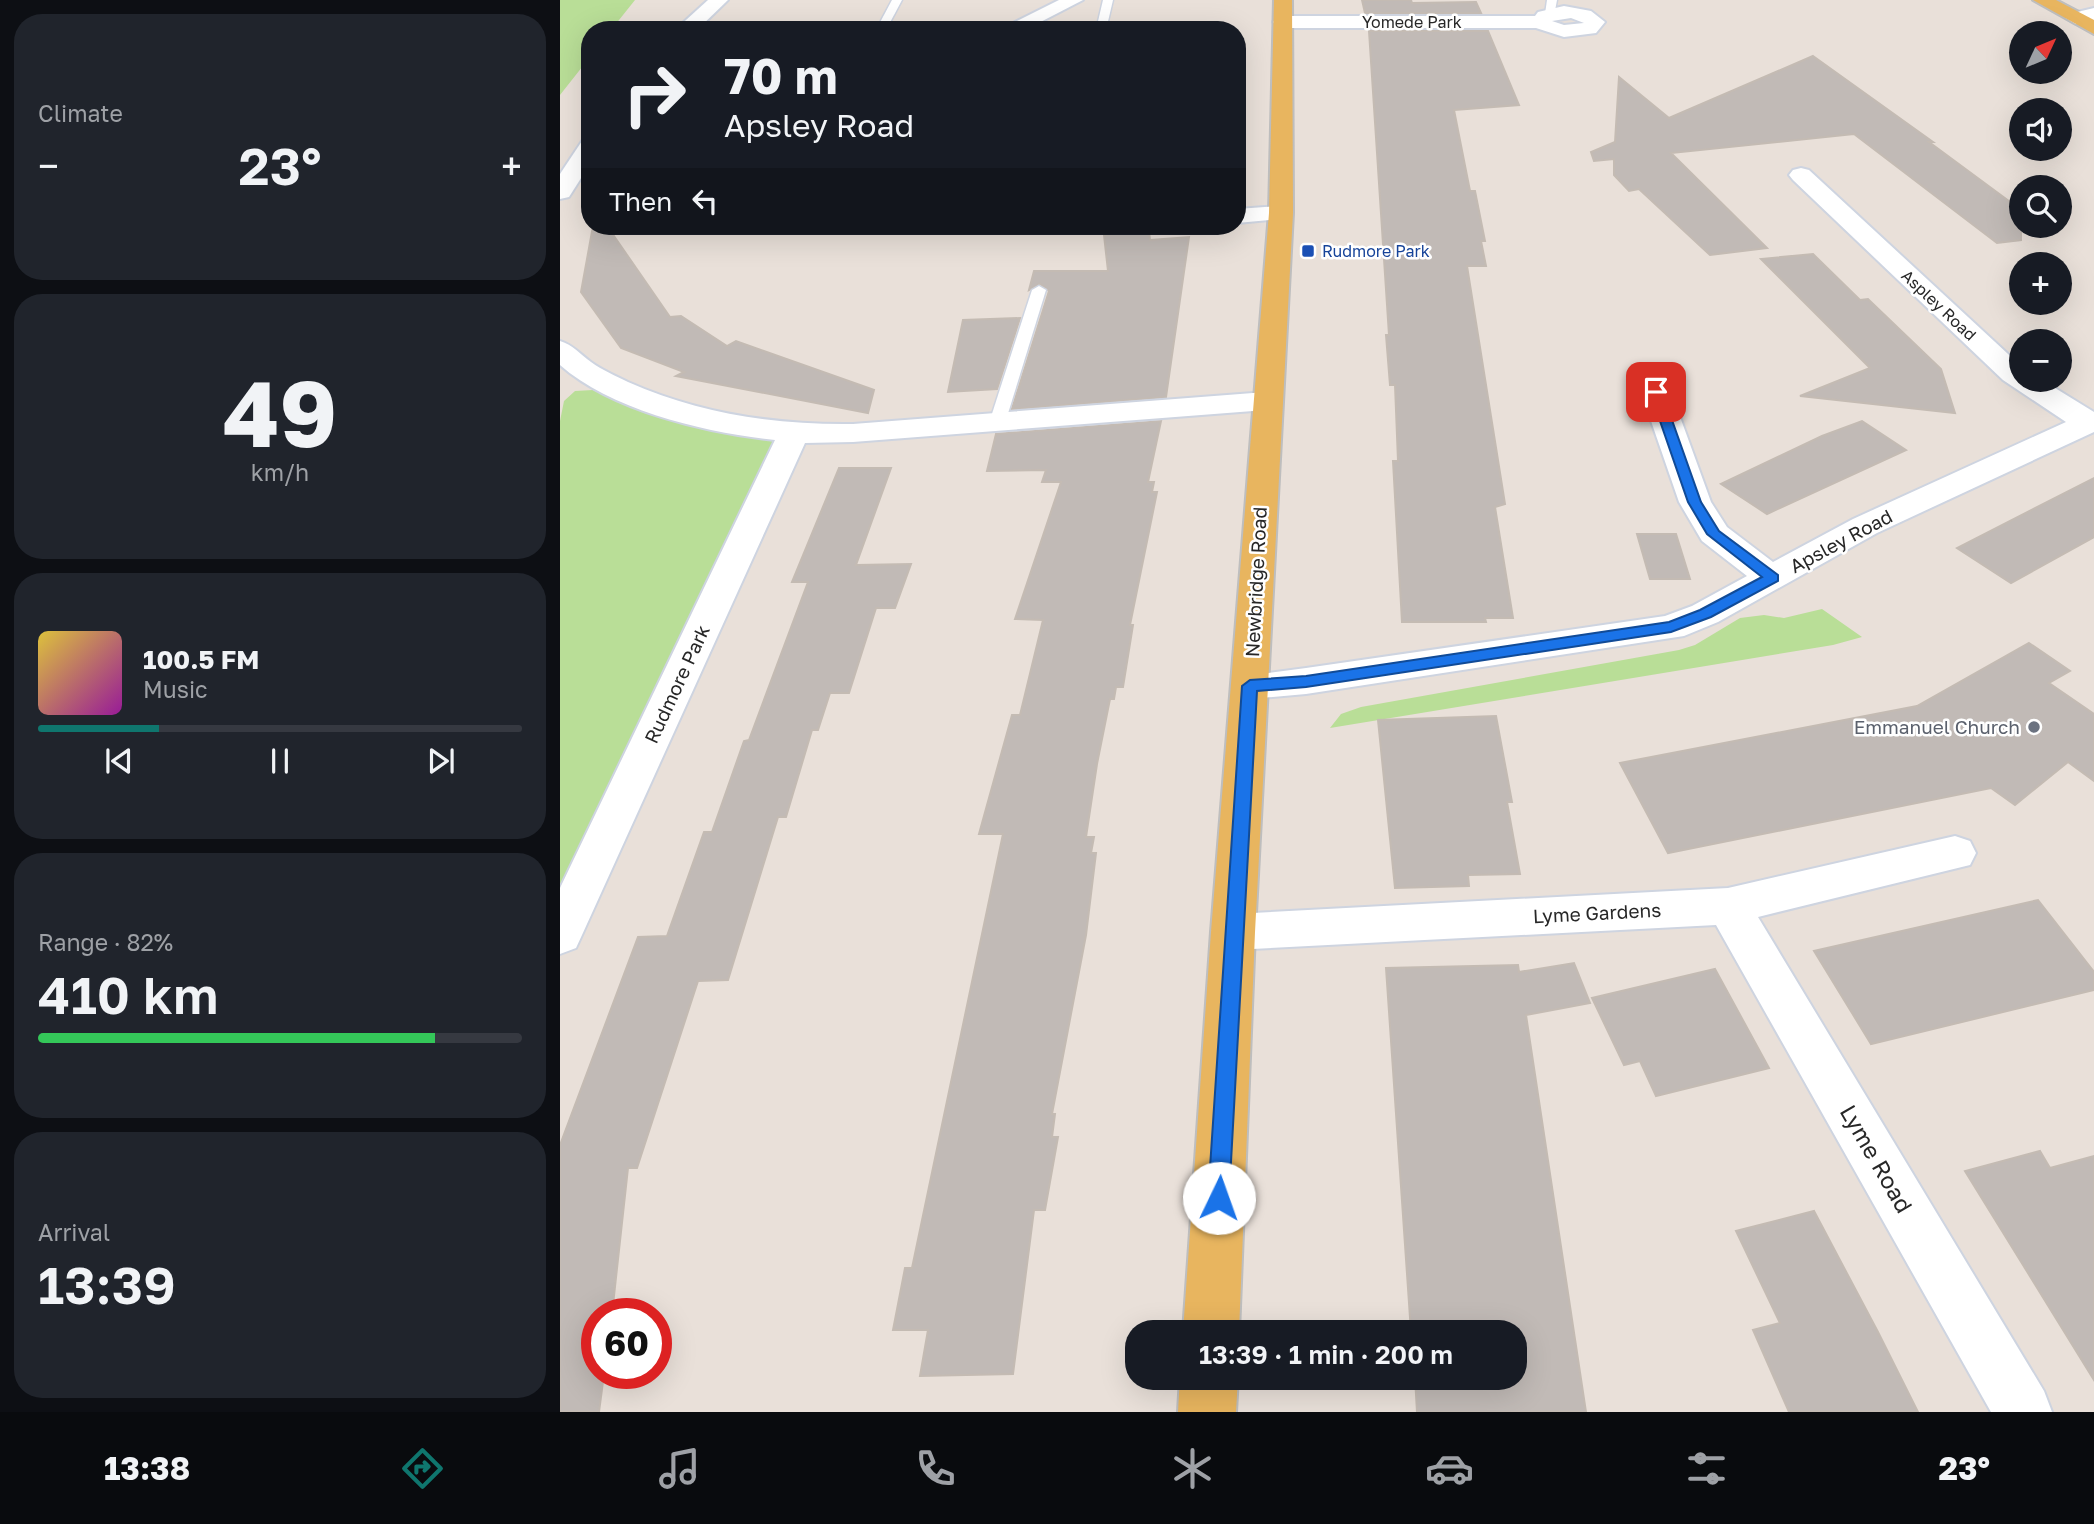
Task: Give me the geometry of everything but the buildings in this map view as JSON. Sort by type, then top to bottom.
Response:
[{"type":"main road","points":[[2042,0],[2085,16],[2094,28]]},
{"type":"main road","name":"Newbridge Road","points":[[1212,1320],[1266,401],[1281,213],[1283,11]]},
{"type":"main road","points":[[1207,1412],[1208,1390]]},
{"type":"street","points":[[695,21],[719,0]]},
{"type":"street","points":[[1028,21],[1074,0]]},
{"type":"street","name":"Yomede Park","points":[[1283,11],[1548,12]]},
{"type":"street","points":[[560,192],[581,168]]},
{"type":"street","name":"Aspley Road","points":[[1801,175],[2012,374],[2091,422]]},
{"type":"street","points":[[1246,215],[1281,213]]},
{"type":"street","points":[[563,361],[622,390],[702,418],[794,433],[853,433],[1266,401]]},
{"type":"street","points":[[1656,392],[1695,502],[1714,534],[1772,578]]},
{"type":"street","name":"Apsley Road","points":[[1250,686],[1306,681],[1671,627],[1705,614],[1865,526],[2091,422]]},
{"type":"street","name":"Rudmore Park","points":[[560,934],[794,433]]},
{"type":"street","name":"Lyme Gardens","points":[[1233,932],[1728,906],[1955,853]]},
{"type":"street","name":"Lyme Road","points":[[1728,906],[2023,1412]]},
{"type":"lane","points":[[886,21],[897,0]]},
{"type":"lane","points":[[1103,21],[1108,0]]},
{"type":"lane","points":[[998,420],[1039,290]]},
{"type":"green space","points":[[560,0],[635,0],[618,21],[581,21],[581,68],[560,95]]},
{"type":"green space","points":[[593,390],[660,415],[773,441],[771,453],[560,897],[560,421],[564,401],[575,391]]},
{"type":"green space","points":[[1822,609],[1862,637],[1833,645],[1330,728],[1341,714],[1361,707],[1679,650],[1695,645],[1740,618],[1764,615],[1784,618]]},
{"type":"place","name":"Rudmore Park","points":[[1308,251]]},
{"type":"place","name":"Emmanuel Church","points":[[2034,727]]},
{"type":"route","points":[[1219,1198],[1233,932],[1250,686],[1306,681],[1671,627],[1705,614],[1772,578],[1714,534],[1695,502],[1656,392]]}]
